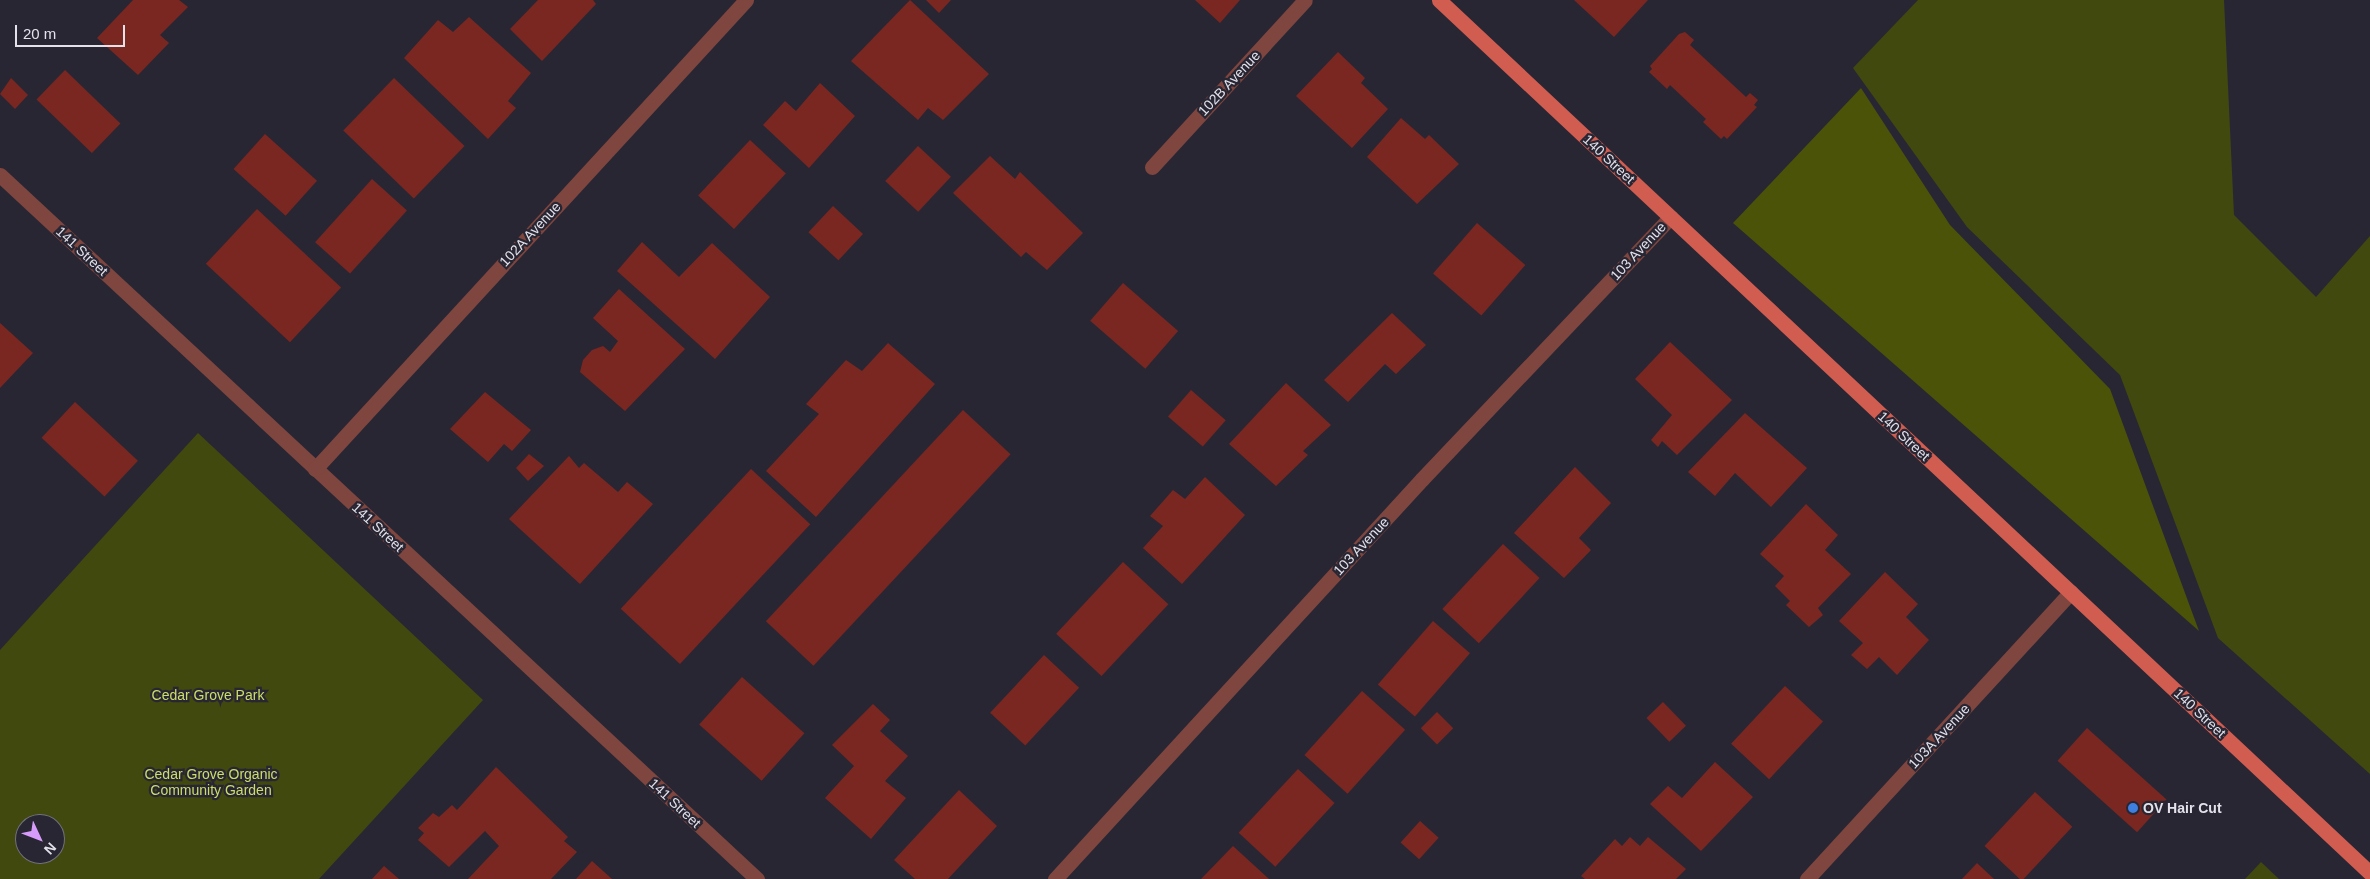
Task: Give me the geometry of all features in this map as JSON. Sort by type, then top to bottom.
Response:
[{"type":"main road","name":"140 Street","points":[[1439,0],[2370,873]]},
{"type":"street","name":"102A Avenue","points":[[315,468],[746,0]]},
{"type":"street","name":"102B Avenue","points":[[1152,166],[1305,0]]},
{"type":"street","name":"141 Street","points":[[0,175],[757,879]]},
{"type":"street","name":"103 Avenue","points":[[1055,879],[1422,479],[1671,217]]},
{"type":"street","name":"103A Avenue","points":[[1807,879],[2071,592]]},
{"type":"green space","points":[[1918,0],[2224,0],[2234,215],[2316,297],[2370,236],[2370,774],[2218,638],[2120,375],[1967,227],[1853,68]]},
{"type":"green space","points":[[1861,88],[1950,225],[2110,389],[2199,631],[1733,223]]},
{"type":"green space","name":"Cedar Grove Park","points":[[198,433],[483,700],[319,879],[0,879],[0,650]]},
{"type":"green space","points":[[2261,862],[2279,879],[2245,879]]},
{"type":"building","points":[[133,0],[179,0],[188,7],[160,35],[169,43],[138,75],[97,38]]},
{"type":"building","points":[[538,0],[593,0],[596,4],[542,61],[510,29]]},
{"type":"building","points":[[910,0],[989,74],[943,120],[928,108],[918,120],[851,61]]},
{"type":"building","points":[[926,0],[951,0],[939,13]]},
{"type":"building","points":[[1195,0],[1240,0],[1220,23]]},
{"type":"building","points":[[1574,0],[1648,0],[1614,37]]},
{"type":"building","points":[[469,17],[531,73],[508,101],[516,108],[488,139],[404,58],[438,20],[453,32]]},
{"type":"building","points":[[1685,32],[1694,40],[1690,45],[1746,97],[1750,93],[1758,100],[1754,105],[1757,107],[1727,139],[1724,136],[1721,139],[1703,122],[1706,119],[1670,85],[1667,89],[1649,72],[1652,69],[1650,66],[1679,34]]},
{"type":"building","points":[[1338,52],[1365,78],[1361,83],[1388,109],[1352,148],[1296,96]]},
{"type":"building","points":[[65,70],[120,123],[92,153],[37,99]]},
{"type":"building","points":[[11,78],[28,95],[15,109],[0,94]]},
{"type":"building","points":[[394,78],[464,146],[414,199],[343,131]]},
{"type":"building","points":[[820,83],[855,116],[809,168],[763,125],[785,101],[796,111]]},
{"type":"building","points":[[1401,118],[1425,139],[1429,135],[1459,164],[1417,204],[1367,157]]},
{"type":"building","points":[[265,134],[317,181],[286,216],[234,169]]},
{"type":"building","points":[[750,140],[786,173],[734,229],[698,196]]},
{"type":"building","points":[[918,146],[951,177],[918,212],[885,181]]},
{"type":"building","points":[[990,156],[1015,179],[1020,172],[1083,233],[1047,270],[1026,252],[1021,257],[953,193]]},
{"type":"building","points":[[372,179],[407,210],[350,274],[315,242]]},
{"type":"building","points":[[833,206],[863,234],[838,260],[808,232]]},
{"type":"building","points":[[257,209],[341,287],[290,342],[206,264]]},
{"type":"building","points":[[1477,223],[1525,265],[1481,316],[1433,274]]},
{"type":"building","points":[[642,242],[679,277],[712,243],[770,297],[715,359],[617,271]]},
{"type":"building","points":[[1123,283],[1178,331],[1145,369],[1090,321]]},
{"type":"building","points":[[619,289],[685,349],[625,411],[580,372],[583,360],[592,350],[603,346],[610,352],[618,341],[593,318]]},
{"type":"building","points":[[1392,313],[1426,345],[1396,374],[1385,364],[1348,402],[1324,380]]},
{"type":"building","points":[[0,323],[33,353],[0,388]]},
{"type":"building","points":[[1670,342],[1732,400],[1677,455],[1662,441],[1658,447],[1651,440],[1672,415],[1635,379]]},
{"type":"building","points":[[888,343],[935,384],[816,517],[766,471],[819,414],[806,404],[846,360],[862,371]]},
{"type":"building","points":[[1286,383],[1331,425],[1303,451],[1308,455],[1276,486],[1229,444]]},
{"type":"building","points":[[1191,390],[1226,420],[1203,447],[1168,416]]},
{"type":"building","points":[[485,392],[531,430],[512,451],[504,444],[488,462],[450,429]]},
{"type":"building","points":[[75,402],[138,461],[104,496],[42,438]]},
{"type":"building","points":[[963,410],[1011,454],[813,666],[766,621]]},
{"type":"building","points":[[1745,413],[1807,468],[1771,507],[1735,473],[1715,496],[1688,472]]},
{"type":"building","points":[[529,454],[544,466],[528,481],[516,468]]},
{"type":"building","points":[[569,456],[579,468],[584,463],[618,492],[627,482],[653,504],[580,584],[509,519]]},
{"type":"building","points":[[1575,467],[1611,503],[1579,538],[1591,550],[1564,578],[1514,533]]},
{"type":"building","points":[[751,469],[810,524],[680,664],[621,609]]},
{"type":"building","points":[[1205,477],[1245,515],[1182,584],[1143,548],[1163,526],[1150,516],[1173,490],[1185,499]]},
{"type":"building","points":[[1806,504],[1838,535],[1825,550],[1851,574],[1818,608],[1823,615],[1809,627],[1786,605],[1790,601],[1775,586],[1784,576],[1760,554]]},
{"type":"building","points":[[1503,544],[1540,578],[1479,643],[1442,609]]},
{"type":"building","points":[[1123,562],[1168,604],[1102,676],[1056,634]]},
{"type":"building","points":[[1885,572],[1918,604],[1906,617],[1929,640],[1897,675],[1879,657],[1867,669],[1851,655],[1863,643],[1839,621]]},
{"type":"building","points":[[1433,621],[1470,653],[1415,717],[1378,684]]},
{"type":"building","points":[[1044,655],[1079,688],[1025,746],[990,713]]},
{"type":"building","points":[[742,677],[804,733],[762,781],[699,725]]},
{"type":"building","points":[[1785,686],[1823,721],[1769,779],[1731,744]]},
{"type":"building","points":[[1362,691],[1405,730],[1348,794],[1304,755]]},
{"type":"building","points":[[1663,702],[1686,726],[1669,742],[1646,718]]},
{"type":"building","points":[[873,704],[890,720],[880,731],[908,756],[885,781],[906,798],[871,839],[825,798],[854,766],[832,745]]},
{"type":"building","points":[[1437,712],[1453,728],[1437,745],[1421,728]]},
{"type":"building","points":[[2087,728],[2167,800],[2137,832],[2058,761]]},
{"type":"building","points":[[1715,762],[1753,797],[1701,851],[1650,804],[1668,786],[1682,798]]},
{"type":"building","points":[[496,767],[568,837],[564,841],[577,852],[551,879],[468,879],[499,846],[485,831],[449,867],[418,840],[424,833],[418,828],[433,813],[439,817],[452,805],[457,810]]},
{"type":"building","points":[[1298,769],[1335,803],[1275,867],[1239,833]]},
{"type":"building","points":[[959,790],[997,826],[948,879],[915,879],[894,860]]},
{"type":"building","points":[[2035,792],[2072,827],[2024,879],[2020,879],[1985,846]]},
{"type":"building","points":[[1420,821],[1439,838],[1419,859],[1401,843]]},
{"type":"building","points":[[1630,837],[1640,846],[1648,837],[1686,869],[1676,879],[1585,879],[1581,876],[1615,839],[1622,846]]},
{"type":"building","points":[[1233,846],[1269,879],[1201,879]]},
{"type":"building","points":[[592,861],[612,879],[576,879]]},
{"type":"building","points":[[1977,863],[1994,879],[1962,879]]},
{"type":"building","points":[[384,866],[399,879],[372,879]]},
{"type":"place","name":"OV Hair Cut","points":[[2133,808]]},
{"type":"park label","name":"Cedar Grove Organic Community Garden","points":[[211,782]]}]
